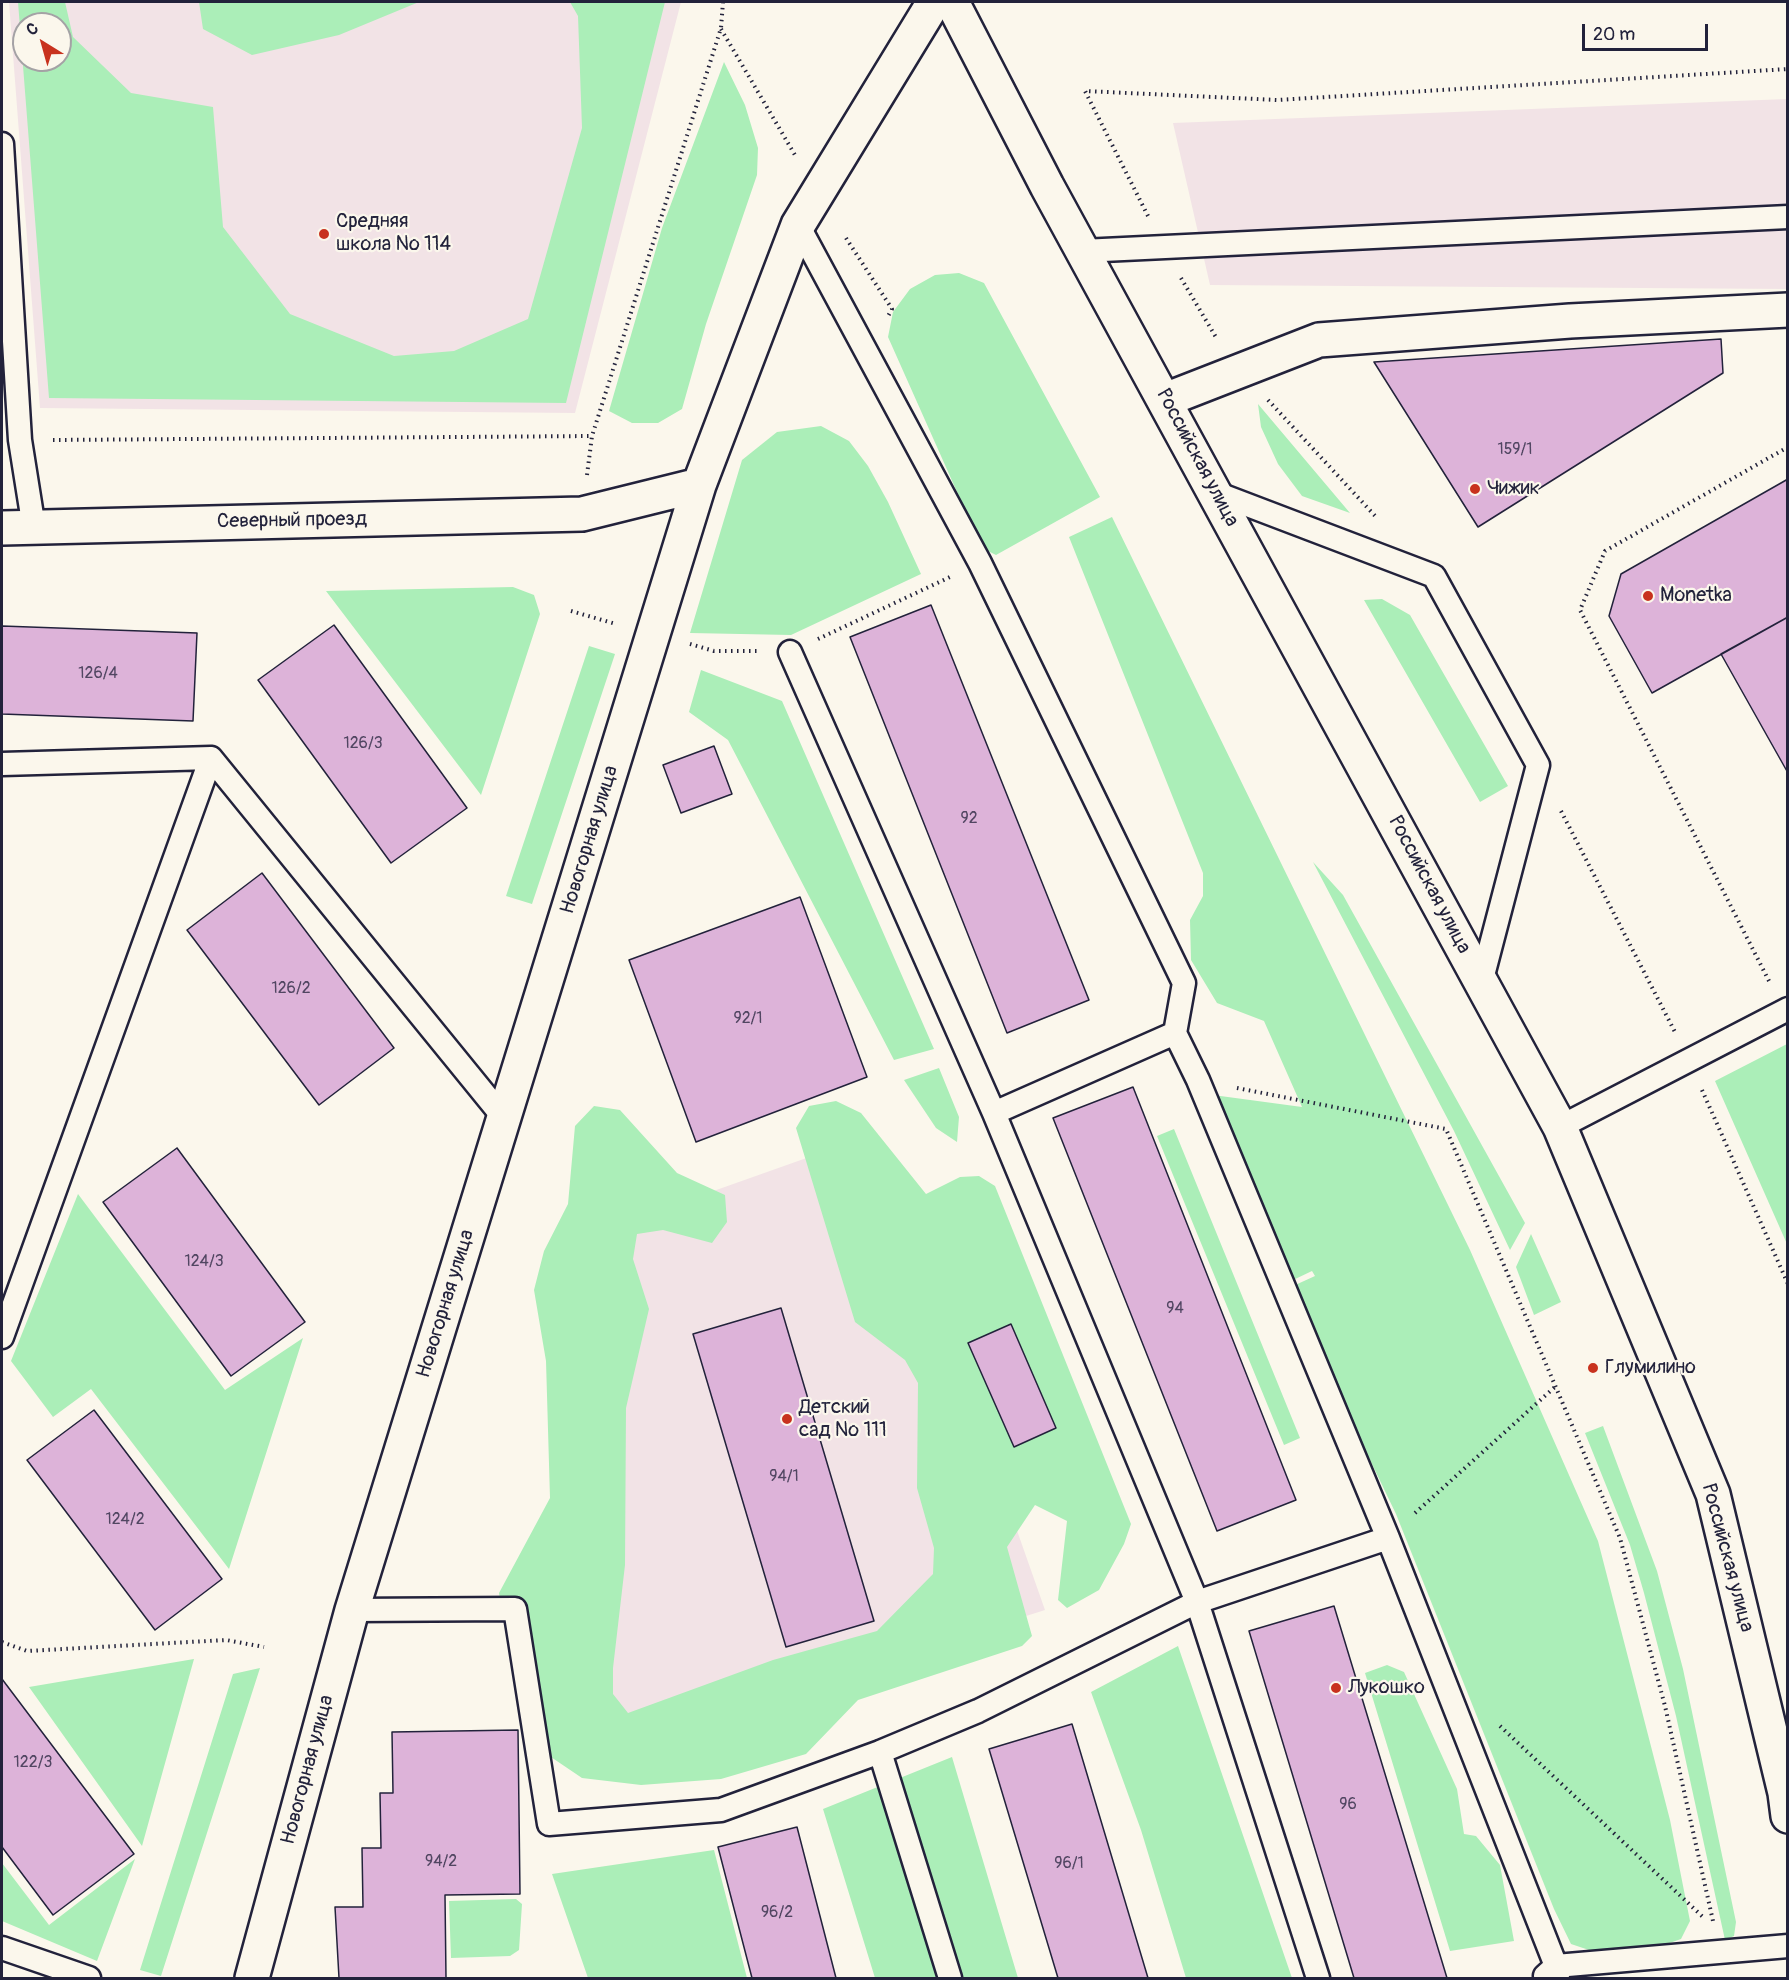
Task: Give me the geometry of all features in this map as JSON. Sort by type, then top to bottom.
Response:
[{"type":"street","name":"Новогорная улица","points":[[252,1978],[352,1610],[699,485],[798,225],[934,2]]},
{"type":"street","name":"Российская улица","points":[[952,2],[1082,250],[1560,1127],[1713,1494],[1785,1793],[1788,1816]]},
{"type":"street","points":[[1165,400],[1319,340],[1570,321],[1788,310]]},
{"type":"street","name":"Северный проезд","points":[[2,528],[582,514],[699,485]]},
{"type":"lane","points":[[2,144],[20,440],[34,528]]},
{"type":"lane","points":[[1082,250],[1788,217]]},
{"type":"lane","points":[[798,225],[981,563],[1184,982],[1175,1033],[1198,1080],[1388,1538],[1552,1974],[1788,1946]]},
{"type":"lane","points":[[1216,493],[1434,576],[1538,765],[1481,982]]},
{"type":"lane","points":[[790,652],[994,1113],[1197,1602],[1318,1978]]},
{"type":"lane","points":[[211,758],[504,1118]]},
{"type":"lane","points":[[2,764],[211,758]]},
{"type":"lane","points":[[2,1337],[211,758]]},
{"type":"lane","points":[[1560,1127],[1786,1010]]},
{"type":"lane","points":[[994,1113],[1175,1033]]},
{"type":"lane","points":[[352,1610],[515,1609],[549,1824],[721,1810],[880,1752],[978,1712],[1197,1602],[1388,1538]]},
{"type":"lane","points":[[880,1752],[950,1978]]},
{"type":"lane","points":[[2,1948],[89,1978]]},
{"type":"path","points":[[582,514],[592,436],[721,28],[723,2]]},
{"type":"path","points":[[20,440],[592,436]]},
{"type":"path","points":[[1786,1010],[1580,610],[1605,551],[1788,447]]},
{"type":"path","points":[[1538,765],[1689,1060],[1788,1284]]},
{"type":"path","points":[[1198,1080],[1446,1129],[1620,1538],[1665,1707],[1715,1929],[1491,1718]]},
{"type":"path","points":[[1388,1538],[1556,1386]]},
{"type":"path","points":[[2,1642],[27,1651],[226,1640],[264,1647]]},
{"type":"shaded area","name":"Средняя школа № 114","points":[[9,2],[681,2],[575,413],[40,408],[14,72],[72,72],[72,12],[12,12],[12,41]]},
{"type":"shaded area","points":[[1787,99],[1787,289],[1210,285],[1173,123]]},
{"type":"shaded area","name":"Детский сад № 111","points":[[877,1133],[1045,1610],[567,1762],[612,1227]]},
{"type":"green space","points":[[18,2],[65,2],[67,12],[19,12]]},
{"type":"green space","points":[[199,2],[419,2],[339,35],[252,55],[203,29]]},
{"type":"green space","points":[[570,2],[665,2],[566,403],[49,398],[23,72],[72,72],[72,33],[73,37],[131,93],[213,107],[223,227],[290,314],[394,356],[454,351],[528,319],[582,128],[578,16]]},
{"type":"green space","points":[[724,62],[745,105],[758,148],[757,175],[706,324],[682,409],[658,423],[632,423],[609,411],[662,228]]},
{"type":"green space","points":[[959,273],[984,283],[1100,497],[996,555],[982,548],[888,337],[893,312],[910,289],[935,275]]},
{"type":"green space","points":[[1258,404],[1350,513],[1302,496],[1278,464],[1261,427]]},
{"type":"green space","points":[[821,426],[849,441],[868,466],[888,502],[921,574],[791,635],[690,633],[742,460],[777,432]]},
{"type":"green space","points":[[1112,517],[1470,1250],[1598,1541],[1670,1820],[1690,1921],[1681,1939],[1661,1946],[1595,1952],[1571,1944],[1554,1909],[1396,1514],[1334,1385],[1293,1286],[1315,1276],[1312,1271],[1291,1281],[1213,1095],[1302,1107],[1264,1021],[1217,1003],[1191,960],[1190,920],[1203,896],[1203,873],[1069,537]]},
{"type":"green space","points":[[513,587],[534,595],[540,614],[481,795],[326,591]]},
{"type":"green space","points":[[1382,599],[1410,615],[1508,786],[1480,802],[1364,600]]},
{"type":"green space","points":[[589,646],[615,654],[532,904],[506,896]]},
{"type":"green space","points":[[701,670],[782,701],[934,1049],[894,1060],[728,740],[689,712]]},
{"type":"green space","points":[[1313,862],[1343,895],[1525,1223],[1510,1250],[1454,1131]]},
{"type":"green space","points":[[1787,1044],[1787,1244],[1715,1081]]},
{"type":"green space","points":[[939,1068],[959,1117],[957,1142],[936,1128],[904,1080]]},
{"type":"green space","points":[[836,1101],[861,1113],[926,1194],[960,1177],[979,1176],[995,1186],[1131,1524],[1124,1544],[1099,1590],[1067,1608],[1058,1600],[1067,1521],[1035,1505],[1007,1547],[1032,1636],[1022,1646],[858,1700],[806,1754],[721,1779],[641,1785],[582,1778],[545,1753],[518,1704],[499,1593],[550,1498],[546,1361],[534,1290],[544,1251],[568,1204],[575,1126],[594,1106],[620,1110],[677,1173],[725,1195],[727,1222],[712,1243],[663,1230],[637,1234],[633,1259],[649,1309],[626,1408],[625,1565],[613,1668],[613,1694],[628,1713],[773,1660],[877,1631],[933,1574],[934,1548],[917,1488],[918,1383],[905,1360],[855,1322],[796,1128],[809,1106]]},
{"type":"green space","points":[[1174,1129],[1300,1438],[1284,1445],[1157,1136]]},
{"type":"green space","points":[[78,1194],[225,1390],[303,1338],[229,1569],[91,1389],[53,1417],[11,1361]]},
{"type":"green space","points":[[1531,1234],[1561,1302],[1534,1315],[1516,1267]]},
{"type":"green space","points":[[1603,1426],[1657,1571],[1683,1669],[1736,1922],[1734,1936],[1725,1940],[1676,1716],[1644,1593],[1630,1545],[1585,1433]]},
{"type":"green space","points":[[1178,1646],[1292,1978],[1186,1978],[1141,1830],[1091,1692]]},
{"type":"green space","points":[[194,1659],[142,1846],[29,1687]]},
{"type":"green space","points":[[1387,1665],[1404,1672],[1457,1789],[1464,1834],[1476,1836],[1500,1865],[1514,1941],[1450,1951],[1365,1673]]},
{"type":"green space","points":[[260,1668],[161,1976],[140,1970],[233,1674]]},
{"type":"green space","points":[[952,1757],[1018,1978],[875,1978],[823,1809]]},
{"type":"green space","points":[[714,1850],[747,1978],[588,1978],[552,1874]]},
{"type":"green space","points":[[135,1859],[97,1961],[2,1921],[2,1863],[49,1925]]},
{"type":"green space","points":[[516,1899],[522,1904],[519,1950],[510,1956],[451,1958],[449,1901]]},
{"type":"building","points":[[1721,339],[1723,373],[1478,527],[1374,362]]},
{"type":"building","points":[[1788,479],[1788,617],[1652,693],[1609,616],[1621,574]]},
{"type":"building","points":[[931,605],[1089,1000],[1007,1033],[850,637]]},
{"type":"building","points":[[1788,617],[1788,773],[1721,654]]},
{"type":"building","points":[[334,625],[467,808],[391,863],[258,680]]},
{"type":"building","points":[[2,626],[197,633],[193,721],[2,714]]},
{"type":"building","points":[[714,746],[732,794],[681,813],[663,765]]},
{"type":"building","points":[[262,873],[394,1048],[319,1105],[187,930]]},
{"type":"building","points":[[800,897],[867,1077],[696,1142],[629,960]]},
{"type":"building","points":[[1133,1087],[1296,1500],[1217,1531],[1053,1118]]},
{"type":"building","points":[[177,1148],[305,1322],[231,1376],[103,1202]]},
{"type":"building","points":[[781,1308],[874,1621],[786,1647],[693,1334]]},
{"type":"building","points":[[1011,1324],[1056,1428],[1014,1447],[968,1343]]},
{"type":"building","points":[[94,1410],[222,1579],[155,1630],[27,1460]]},
{"type":"building","points":[[1334,1606],[1447,1978],[1354,1978],[1249,1631]]},
{"type":"building","points":[[2,1679],[134,1854],[53,1915],[2,1847]]},
{"type":"building","points":[[1072,1724],[1148,1978],[1058,1978],[989,1749]]},
{"type":"building","points":[[518,1730],[520,1894],[445,1895],[446,1978],[339,1978],[335,1907],[363,1907],[362,1848],[381,1848],[380,1793],[393,1793],[392,1732]]},
{"type":"building","points":[[797,1827],[836,1978],[752,1978],[718,1847]]},
{"type":"place","name":"Средняя школа № 114","points":[[324,234]]},
{"type":"place","name":"Чижик","points":[[1475,489]]},
{"type":"place","name":"Monetka","points":[[1648,596]]},
{"type":"place","name":"Глумилино","points":[[1593,1368]]},
{"type":"place","name":"Детский сад № 111","points":[[787,1419]]},
{"type":"place","name":"Лукошко","points":[[1336,1688]]}]
